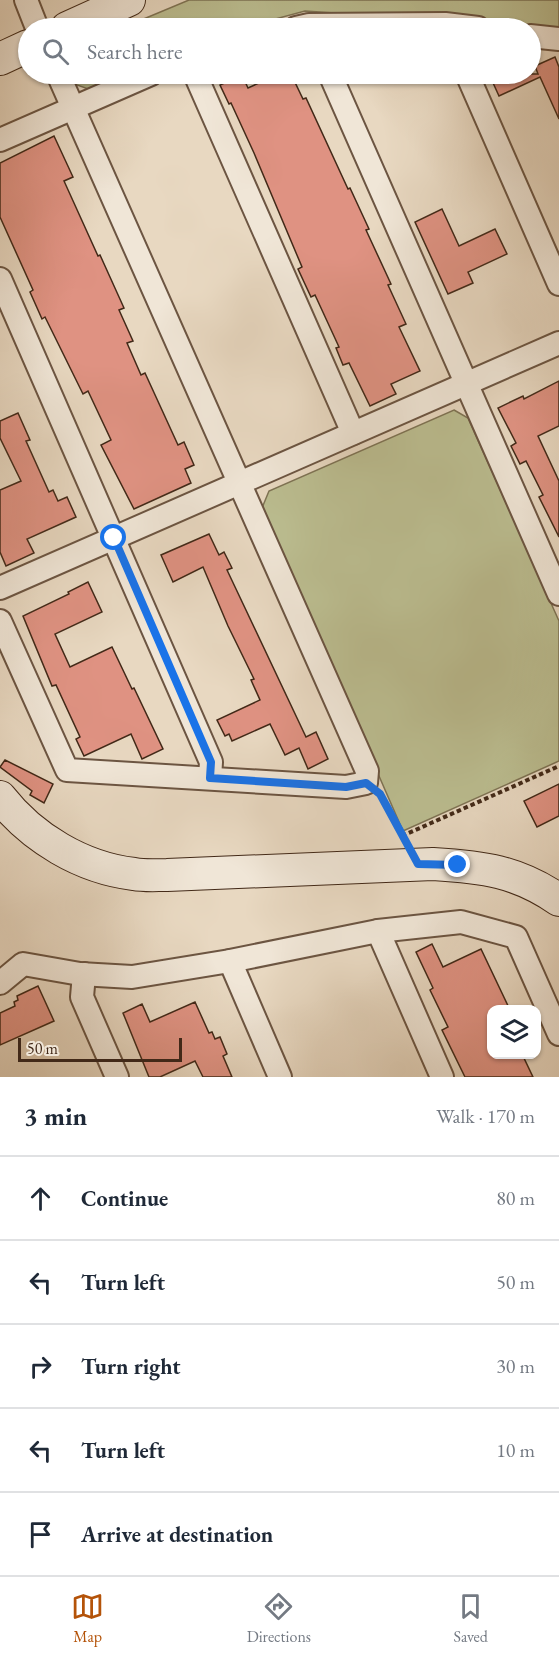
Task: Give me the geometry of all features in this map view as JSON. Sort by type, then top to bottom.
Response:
[{"type":"street","points":[[26,0],[34,18]]},
{"type":"street","points":[[89,18],[129,0]]},
{"type":"street","points":[[541,37],[559,39]]},
{"type":"street","points":[[0,59],[18,51]]},
{"type":"street","points":[[0,621],[67,770],[346,787],[366,783],[367,771],[63,84]]},
{"type":"street","points":[[0,140],[128,84]]},
{"type":"street","points":[[199,84],[353,433]]},
{"type":"street","points":[[334,84],[559,594]]},
{"type":"street","points":[[471,84],[559,284]]},
{"type":"street","points":[[0,279],[211,762],[210,778]]},
{"type":"street","points":[[0,588],[559,343]]},
{"type":"street","points":[[0,797],[11,812],[37,834],[68,854],[101,867],[134,874],[167,875],[418,864],[458,865],[512,874],[542,888],[559,900]]},
{"type":"street","points":[[0,983],[23,964],[84,974],[132,976],[230,961],[378,931],[461,922],[516,937],[559,1034]]},
{"type":"street","points":[[378,931],[442,1077]]},
{"type":"street","points":[[230,961],[280,1077]]},
{"type":"street","points":[[84,974],[82,997],[117,1077]]},
{"type":"path","points":[[402,836],[559,766]]},
{"type":"path","points":[[366,783],[380,794],[418,864]]},
{"type":"green space","points":[[189,0],[559,0],[559,28],[541,27],[541,18],[410,18],[305,11],[279,18],[146,18]]},
{"type":"green space","points":[[76,84],[104,84],[91,90]]},
{"type":"green space","points":[[454,410],[468,418],[559,621],[559,761],[403,831],[262,508],[269,491]]},
{"type":"building","points":[[555,57],[559,67],[559,119],[541,79],[541,63]]},
{"type":"building","points":[[246,84],[248,88],[257,84],[296,84],[303,99],[306,98],[348,189],[350,188],[391,284],[388,285],[406,324],[399,327],[420,371],[391,384],[396,394],[370,406],[349,363],[343,365],[336,348],[339,347],[315,295],[311,297],[298,269],[302,267],[254,153],[220,85]]},
{"type":"building","points":[[494,84],[525,84],[499,96]]},
{"type":"building","points":[[54,136],[73,177],[64,181],[124,308],[119,310],[133,341],[127,343],[141,375],[145,373],[178,445],[184,442],[194,465],[185,469],[191,483],[134,509],[101,445],[111,440],[88,391],[83,394],[45,317],[42,319],[30,292],[33,290],[0,217],[0,163]]},
{"type":"building","points":[[442,209],[459,246],[495,229],[507,254],[468,272],[473,283],[448,294],[415,222]]},
{"type":"building","points":[[559,381],[559,426],[538,436],[559,481],[559,537],[539,497],[543,495],[526,461],[520,464],[511,446],[516,443],[498,408],[523,396],[524,399]]},
{"type":"building","points":[[18,413],[30,440],[26,441],[49,492],[53,490],[58,501],[67,497],[76,517],[27,539],[34,553],[6,566],[0,552],[0,490],[21,481],[0,438],[0,421]]},
{"type":"building","points":[[209,534],[219,555],[224,552],[232,568],[227,570],[306,737],[316,732],[328,759],[308,769],[299,748],[285,755],[270,724],[232,741],[229,734],[225,736],[217,720],[260,700],[251,680],[254,679],[203,567],[173,582],[161,555]]},
{"type":"building","points":[[88,582],[102,612],[55,634],[70,667],[112,647],[163,749],[142,759],[131,734],[84,756],[76,739],[80,737],[56,685],[52,686],[23,616],[69,594],[68,592]]},
{"type":"building","points":[[5,760],[53,784],[44,803],[30,795],[32,791],[0,767]]},
{"type":"building","points":[[559,784],[559,816],[537,827],[524,801]]},
{"type":"building","points":[[432,944],[443,967],[481,949],[508,1005],[487,1005],[487,1059],[524,1059],[533,1077],[465,1077],[442,1030],[448,1027],[430,990],[433,988],[416,952]]},
{"type":"building","points":[[38,986],[54,1021],[0,1045],[0,1013],[15,1006],[17,996]]},
{"type":"building","points":[[195,1002],[209,1033],[212,1032],[215,1039],[220,1037],[227,1054],[223,1056],[232,1077],[203,1077],[195,1061],[160,1077],[149,1077],[123,1013],[142,1004],[150,1022]]},
{"type":"route","points":[[114,538],[211,762],[210,778],[346,787],[366,783],[380,794],[418,864],[458,865]]}]
